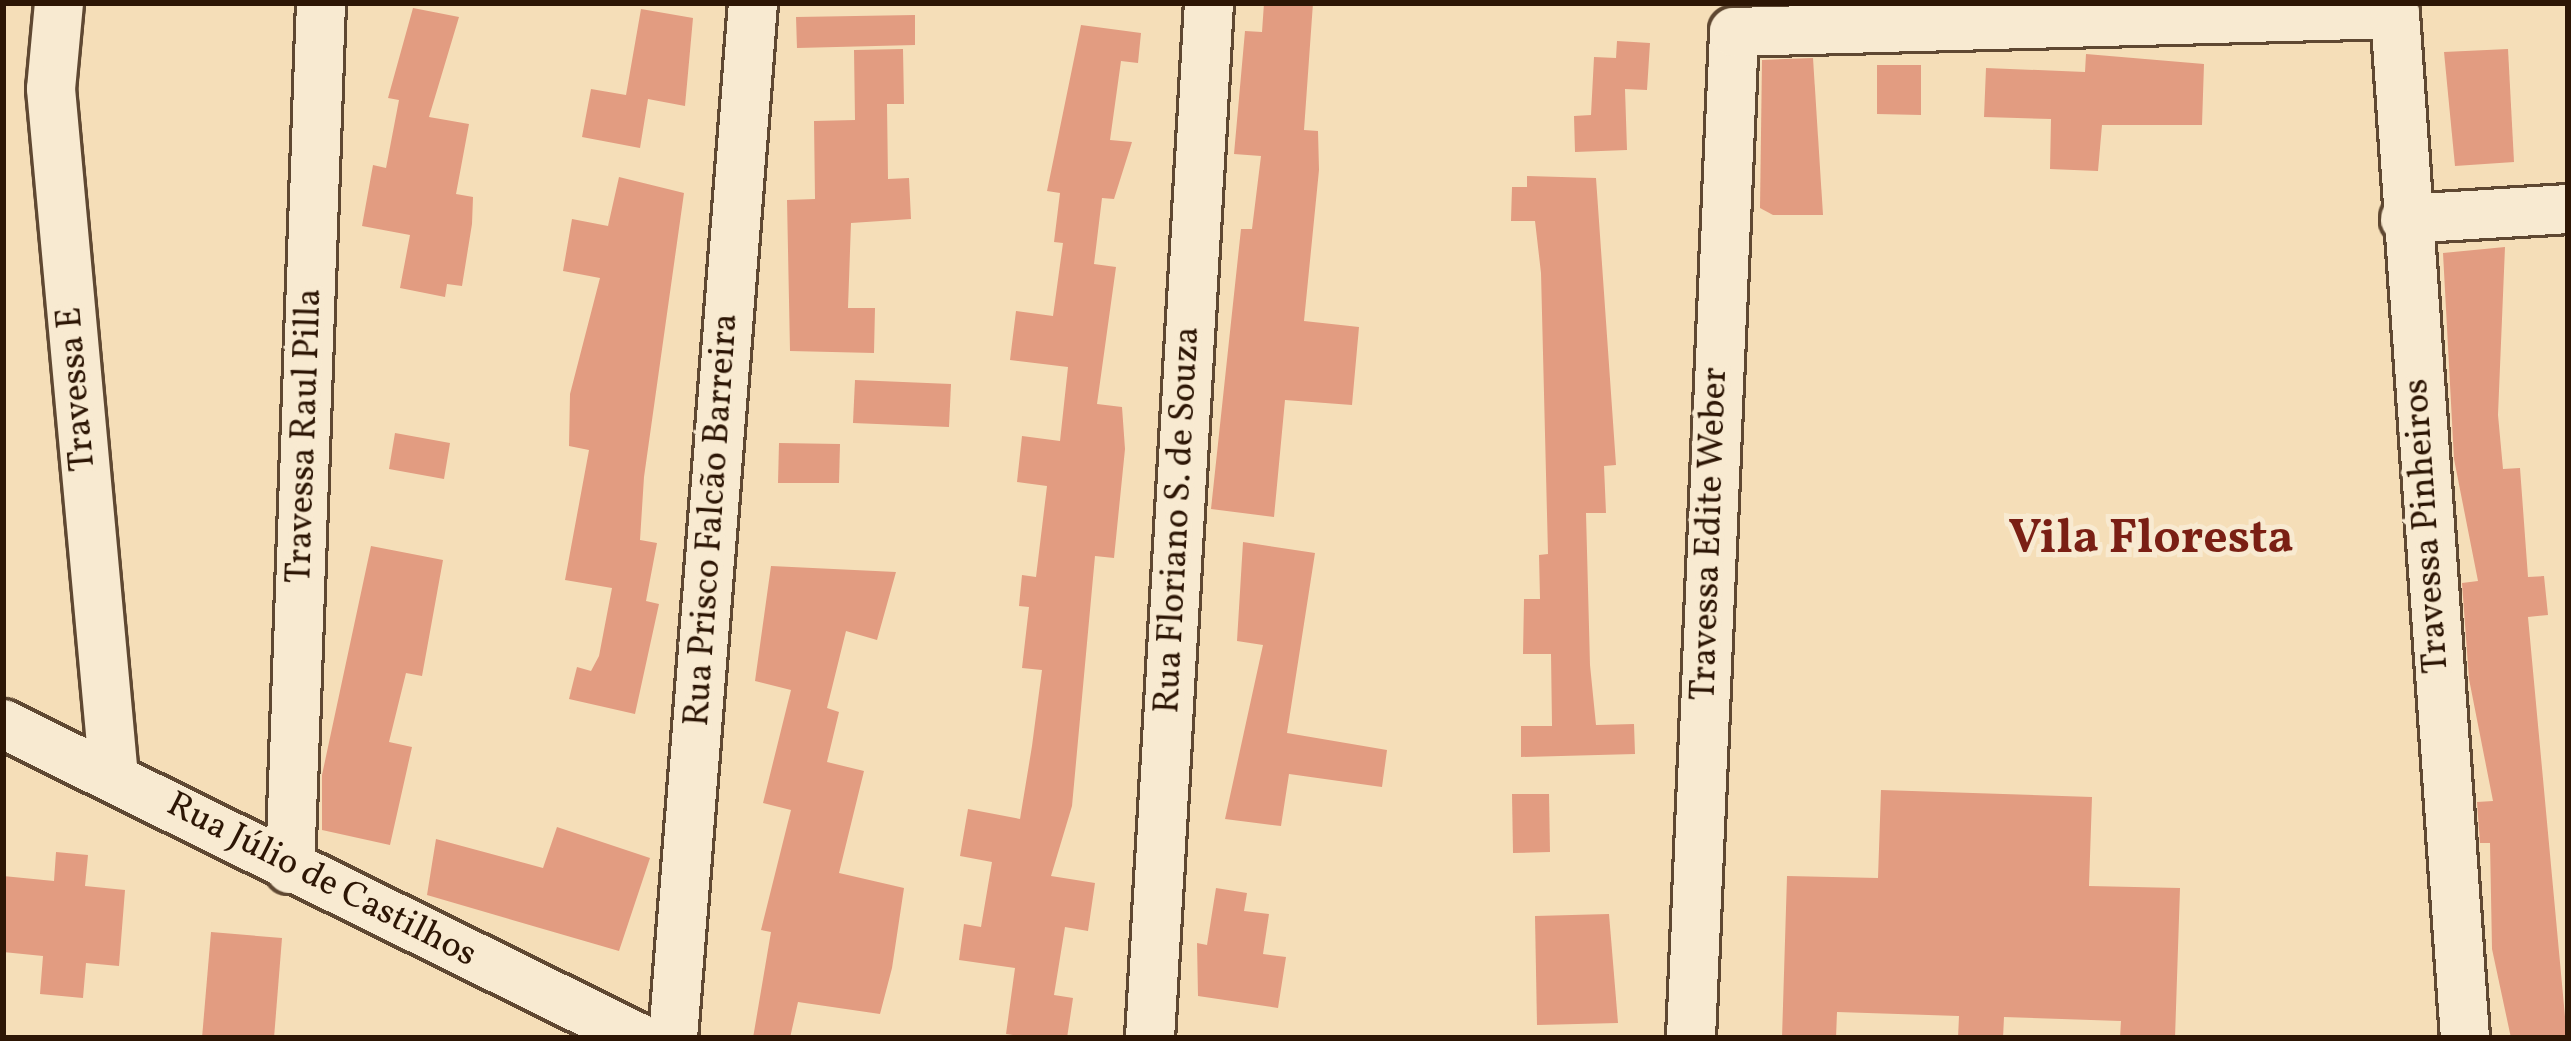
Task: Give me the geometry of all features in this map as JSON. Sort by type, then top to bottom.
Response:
[{"type":"street","name":"Travessa E","points":[[59,3],[51,88],[114,777]]},
{"type":"street","name":"Travessa Raul Pilla","points":[[290,869],[321,3]]},
{"type":"street","name":"Rua Prisco Falcão Barreira","points":[[673,1038],[753,3]]},
{"type":"street","name":"Rua Floriano S. de Souza","points":[[1150,1038],[1209,3]]},
{"type":"street","name":"Travessa Pinheiros","points":[[1734,32],[2395,14],[2405,219],[2465,1038]]},
{"type":"street","name":"Travessa Edite Weber","points":[[1691,1038],[1734,32]]},
{"type":"street","points":[[2405,219],[2568,209]]},
{"type":"street","name":"Rua Júlio de Castilhos","points":[[3,724],[639,1038]]},
{"type":"building","points":[[1264,3],[1313,3],[1304,130],[1318,131],[1319,170],[1304,321],[1359,327],[1352,405],[1285,400],[1274,517],[1211,509],[1241,229],[1252,229],[1261,156],[1234,154],[1245,31],[1262,32]]},
{"type":"building","points":[[413,8],[459,17],[429,117],[469,124],[456,194],[473,197],[472,224],[462,286],[447,284],[445,297],[400,288],[410,235],[362,226],[373,165],[386,168],[399,100],[388,98]]},
{"type":"building","points":[[641,9],[693,18],[685,106],[648,99],[640,148],[582,137],[591,89],[626,95]]},
{"type":"building","points":[[915,15],[915,45],[797,48],[796,17]]},
{"type":"building","points":[[1081,25],[1141,33],[1138,63],[1121,61],[1110,140],[1132,142],[1114,199],[1102,198],[1094,264],[1116,267],[1097,404],[1122,407],[1125,449],[1114,558],[1095,556],[1072,806],[1051,876],[1095,883],[1088,931],[1065,927],[1054,995],[1073,998],[1067,1038],[1034,1038],[1006,1034],[1015,968],[959,960],[964,924],[981,927],[992,862],[960,856],[968,809],[1020,819],[1032,746],[1042,670],[1022,668],[1029,607],[1019,606],[1022,575],[1036,577],[1047,486],[1017,482],[1022,436],[1060,441],[1068,367],[1010,360],[1016,311],[1053,316],[1063,243],[1054,242],[1060,193],[1047,191]]},
{"type":"building","points":[[1617,41],[1650,43],[1647,90],[1625,89],[1627,150],[1575,152],[1574,116],[1591,115],[1594,57],[1616,58]]},
{"type":"building","points":[[903,49],[904,104],[887,104],[888,179],[909,178],[911,219],[851,223],[848,308],[875,308],[874,353],[790,351],[787,200],[815,199],[814,121],[855,120],[854,50]]},
{"type":"building","points":[[2508,49],[2514,162],[2455,166],[2444,52]]},
{"type":"building","points":[[2086,54],[2204,64],[2202,125],[2102,125],[2098,171],[2050,169],[2051,119],[1984,117],[1986,68],[2085,72]]},
{"type":"building","points":[[1813,58],[1823,215],[1773,215],[1760,208],[1762,60]]},
{"type":"building","points":[[1877,65],[1921,65],[1921,115],[1877,114]]},
{"type":"building","points":[[1527,176],[1596,178],[1616,465],[1604,466],[1606,513],[1586,513],[1590,665],[1596,725],[1634,724],[1635,754],[1521,757],[1521,726],[1552,726],[1551,654],[1523,654],[1524,599],[1540,599],[1539,555],[1548,554],[1541,273],[1535,221],[1511,221],[1512,187],[1527,187]]},
{"type":"building","points":[[619,177],[684,193],[644,477],[640,540],[657,543],[646,601],[659,604],[635,714],[569,699],[577,667],[591,671],[599,656],[612,588],[565,580],[589,450],[569,446],[570,394],[600,278],[563,271],[572,219],[608,226]]},
{"type":"building","points":[[2505,247],[2498,415],[2503,469],[2520,468],[2528,577],[2544,576],[2548,615],[2528,617],[2567,1038],[2511,1038],[2492,949],[2490,843],[2480,843],[2477,802],[2493,801],[2469,679],[2462,583],[2478,581],[2454,459],[2443,253]]},
{"type":"building","points":[[855,380],[951,384],[949,427],[853,423]]},
{"type":"building","points":[[395,433],[450,443],[444,479],[389,469]]},
{"type":"building","points":[[779,443],[840,444],[839,483],[778,483]]},
{"type":"building","points":[[1243,542],[1315,553],[1287,733],[1387,750],[1382,787],[1289,774],[1281,826],[1225,819],[1263,645],[1237,641]]},
{"type":"building","points":[[371,546],[443,560],[422,676],[406,673],[389,742],[412,747],[390,845],[322,830],[322,775]]},
{"type":"building","points":[[771,566],[896,572],[877,640],[846,631],[827,708],[839,712],[827,762],[864,771],[839,873],[904,888],[892,968],[880,1014],[798,1002],[790,1038],[753,1038],[771,932],[761,930],[791,810],[763,803],[791,690],[755,681]]},
{"type":"building","points":[[1881,790],[2092,797],[2089,886],[2180,888],[2175,1038],[2120,1038],[2121,1021],[2004,1017],[2003,1038],[1958,1038],[1959,1016],[1837,1012],[1836,1038],[1782,1038],[1787,876],[1878,878]]},
{"type":"building","points":[[1512,794],[1549,794],[1550,852],[1513,853]]},
{"type":"building","points":[[557,827],[650,858],[619,951],[427,895],[436,839],[543,868]]},
{"type":"building","points":[[56,852],[88,855],[85,886],[125,890],[119,966],[86,963],[83,998],[40,994],[43,956],[3,952],[3,876],[54,881]]},
{"type":"building","points":[[1216,888],[1247,893],[1244,911],[1269,914],[1263,954],[1286,957],[1278,1008],[1198,996],[1197,943],[1207,945]]},
{"type":"building","points":[[1609,914],[1618,1023],[1537,1025],[1535,916]]},
{"type":"building","points":[[211,932],[282,938],[274,1038],[202,1038]]},
{"type":"district","name":"Vila Floresta","points":[[2151,540]]}]
